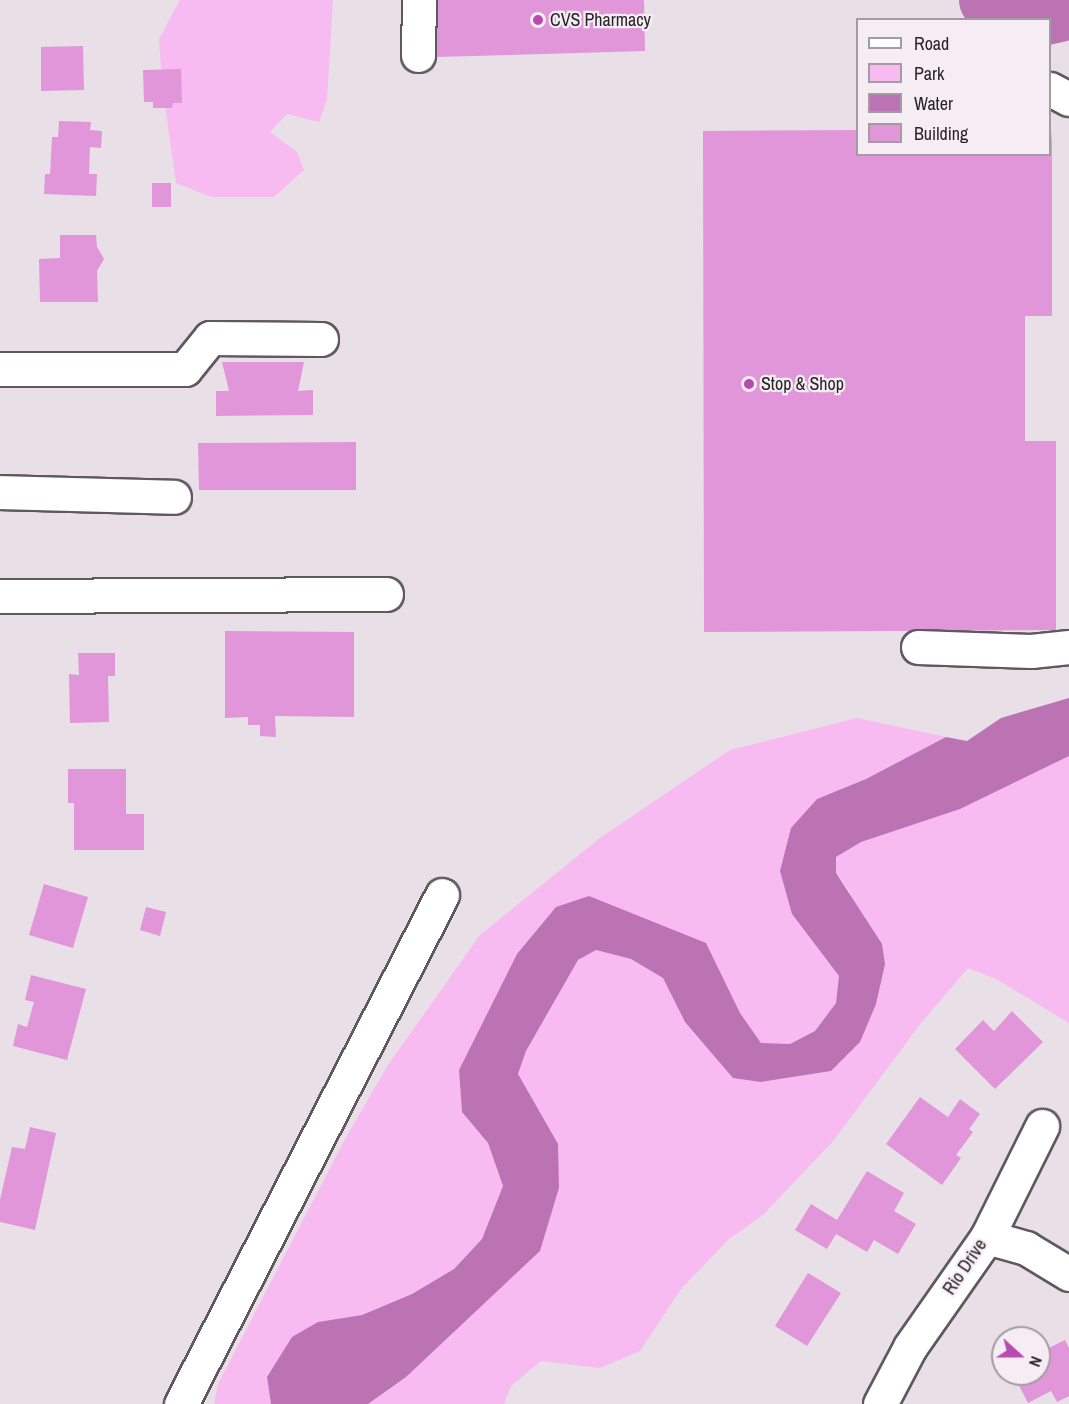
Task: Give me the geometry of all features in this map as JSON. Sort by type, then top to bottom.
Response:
[{"type":"street","points":[[418,55],[419,0]]},
{"type":"street","points":[[1051,90],[1069,99]]},
{"type":"street","points":[[0,369],[185,369],[210,338],[321,339]]},
{"type":"street","points":[[0,492],[174,497]]},
{"type":"street","points":[[0,596],[386,594]]},
{"type":"street","points":[[918,647],[1031,651],[1069,647]]},
{"type":"street","points":[[181,1404],[442,895]]},
{"type":"street","name":"Rio Drive","points":[[880,1404],[910,1347],[987,1237],[1042,1126]]},
{"type":"street","points":[[987,1237],[1026,1248],[1069,1274]]},
{"type":"green space","points":[[180,0],[333,0],[327,100],[319,122],[287,114],[270,132],[297,152],[304,170],[274,197],[211,197],[176,183],[162,84],[159,39]]},
{"type":"green space","points":[[960,0],[1069,0],[1069,32],[1051,31],[1051,18],[981,18]]},
{"type":"green space","points":[[857,718],[946,737],[866,779],[817,799],[792,914],[839,976],[836,1003],[815,1031],[790,1044],[761,1043],[740,1013],[706,943],[517,954],[459,1070],[462,1112],[488,1143],[503,1186],[482,1239],[454,1269],[412,1294],[362,1315],[318,1322],[267,1377],[271,1404],[214,1404],[218,1384],[344,1141],[388,1065],[480,935],[600,838],[730,750]]},
{"type":"green space","points":[[1064,755],[1069,756],[1069,1023],[996,979],[968,968],[921,1023],[834,1140],[763,1215],[729,1239],[681,1289],[640,1351],[600,1368],[541,1361],[511,1386],[504,1404],[368,1404],[406,1377],[540,1251],[559,1188],[518,1074],[526,1051],[578,960],[596,950],[631,959],[663,978],[685,1022],[761,1082],[831,1071],[850,892],[836,873],[836,857],[860,842],[960,809]]},
{"type":"water","points":[[1069,698],[1069,756],[960,809],[861,842],[836,857],[836,873],[882,944],[885,964],[876,1004],[860,1042],[831,1071],[761,1082],[733,1078],[685,1022],[663,978],[631,959],[596,950],[578,960],[526,1051],[518,1074],[558,1144],[559,1188],[540,1251],[406,1377],[368,1404],[271,1404],[267,1377],[292,1337],[318,1322],[362,1315],[412,1294],[454,1269],[482,1239],[503,1186],[488,1143],[462,1112],[459,1070],[517,954],[556,907],[589,896],[706,943],[740,1013],[761,1043],[790,1044],[815,1031],[836,1003],[839,976],[792,914],[780,871],[791,828],[817,799],[866,779],[946,737],[967,741],[1001,718]]},
{"type":"building","points":[[434,0],[644,0],[645,51],[436,57]]},
{"type":"building","points":[[83,46],[84,90],[41,91],[41,47]]},
{"type":"building","points":[[181,69],[182,103],[173,103],[172,108],[153,108],[153,102],[144,102],[143,70]]},
{"type":"building","points":[[59,121],[91,122],[90,130],[102,131],[101,148],[90,147],[89,174],[97,174],[96,196],[44,194],[45,174],[50,174],[52,137],[58,137]]},
{"type":"building","points":[[856,130],[856,156],[1051,156],[1052,130],[1052,316],[1025,316],[1025,441],[1056,441],[1056,630],[704,632],[703,131]]},
{"type":"building","points":[[152,183],[171,183],[171,207],[152,207]]},
{"type":"building","points":[[60,235],[96,235],[97,247],[104,259],[97,271],[98,302],[40,302],[39,259],[60,258]]},
{"type":"building","points":[[222,362],[304,362],[298,391],[313,390],[313,415],[216,416],[216,391],[229,391]]},
{"type":"building","points":[[356,442],[356,490],[199,490],[198,443]]},
{"type":"building","points":[[225,631],[354,632],[354,717],[275,716],[276,737],[260,736],[260,725],[248,725],[248,717],[225,718]]},
{"type":"building","points":[[78,653],[115,653],[115,676],[108,676],[109,722],[70,723],[69,674],[79,675]]},
{"type":"building","points":[[68,769],[126,769],[126,814],[144,814],[144,850],[74,850],[74,803],[68,803]]},
{"type":"building","points":[[44,884],[88,897],[73,948],[29,935]]},
{"type":"building","points":[[146,907],[166,912],[160,936],[140,930]]},
{"type":"building","points":[[31,975],[86,989],[67,1060],[13,1046],[18,1024],[27,1027],[34,1002],[25,1000]]},
{"type":"building","points":[[1012,1011],[1043,1042],[995,1089],[955,1049],[983,1020],[994,1031]]},
{"type":"building","points":[[920,1097],[948,1117],[960,1099],[980,1114],[969,1129],[973,1132],[956,1155],[961,1158],[942,1185],[886,1144]]},
{"type":"building","points":[[30,1127],[56,1133],[35,1230],[0,1222],[0,1200],[12,1147],[25,1149]]},
{"type":"building","points":[[867,1171],[904,1193],[894,1211],[916,1224],[898,1254],[874,1240],[867,1252],[836,1234],[827,1249],[795,1230],[811,1204],[837,1220]]},
{"type":"building","points":[[808,1273],[841,1293],[807,1346],[775,1326]]},
{"type":"building","points":[[1065,1340],[1069,1348],[1069,1396],[1057,1402],[1051,1391],[1028,1403],[1019,1386],[1051,1386],[1051,1347]]},
{"type":"waterway","points":[[990,0],[1002,15],[1033,17],[1069,9]]},
{"type":"place","name":"CVS Pharmacy","points":[[538,20]]},
{"type":"place","name":"Stop & Shop","points":[[749,384]]}]
